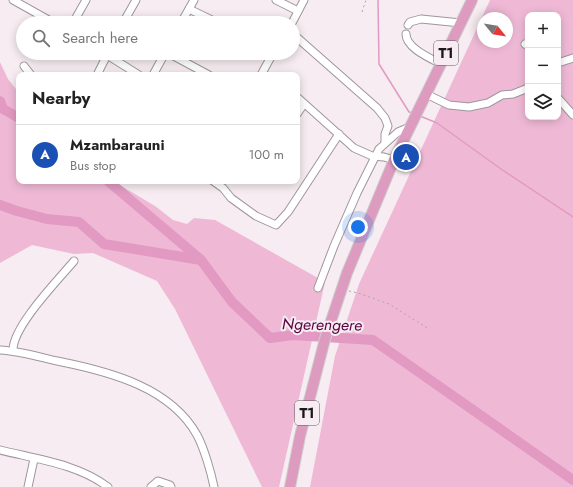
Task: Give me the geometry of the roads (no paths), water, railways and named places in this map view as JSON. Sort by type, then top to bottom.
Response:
[{"type":"highway","name":"T1","points":[[290,487],[300,436],[325,339],[341,290],[394,160],[472,0]]},
{"type":"street","points":[[13,0],[42,16]]},
{"type":"street","points":[[127,16],[136,0]]},
{"type":"street","points":[[185,16],[194,0]]},
{"type":"street","points":[[276,0],[298,11]]},
{"type":"street","points":[[296,16],[304,0]]},
{"type":"street","points":[[76,16],[82,1]]},
{"type":"street","points":[[189,9],[204,16]]},
{"type":"street","points":[[408,25],[410,22],[421,19],[461,23]]},
{"type":"street","points":[[406,34],[406,38],[415,48],[441,64]]},
{"type":"street","points":[[300,40],[376,108],[385,118],[388,126],[385,134],[385,142]]},
{"type":"street","points":[[561,63],[573,58]]},
{"type":"street","points":[[98,72],[104,60]]},
{"type":"street","points":[[116,60],[134,72]]},
{"type":"street","points":[[155,72],[161,60]]},
{"type":"street","points":[[181,60],[203,72]]},
{"type":"street","points":[[262,72],[268,60]]},
{"type":"street","points":[[24,66],[29,72]]},
{"type":"street","points":[[426,94],[449,105],[469,108],[488,103],[502,95],[513,94],[525,89]]},
{"type":"street","points":[[300,100],[354,148],[367,155],[394,160]]},
{"type":"street","points":[[561,102],[573,116]]},
{"type":"street","points":[[300,110],[304,104]]},
{"type":"street","points":[[318,288],[334,246],[359,189],[380,148],[398,132],[412,124]]},
{"type":"street","points":[[217,184],[223,188],[231,198],[256,216],[276,225],[288,212],[339,134]]},
{"type":"street","points":[[13,350],[13,344],[23,324],[74,261]]},
{"type":"street","points":[[0,350],[13,350],[37,357],[106,372],[137,384],[156,394],[180,413],[196,434],[203,450],[214,487]]},
{"type":"street","points":[[0,450],[66,465],[96,479],[108,487]]},
{"type":"street","points":[[28,487],[34,458]]},
{"type":"street","points":[[151,487],[158,481],[170,485],[171,487]]},
{"type":"waterway","points":[[378,0],[379,64],[409,112],[413,113]]},
{"type":"waterway","points":[[0,101],[3,109],[16,116]]},
{"type":"waterway","points":[[420,116],[437,123],[501,169],[573,217]]},
{"type":"waterway","points":[[112,184],[200,259]]},
{"type":"waterway","name":"Ngerengere","points":[[0,205],[47,219],[79,222],[104,244],[201,260],[232,302],[270,338],[293,335],[373,340],[573,480]]},
{"type":"place","name":"Mzambarauni","points":[[406,157]]}]
